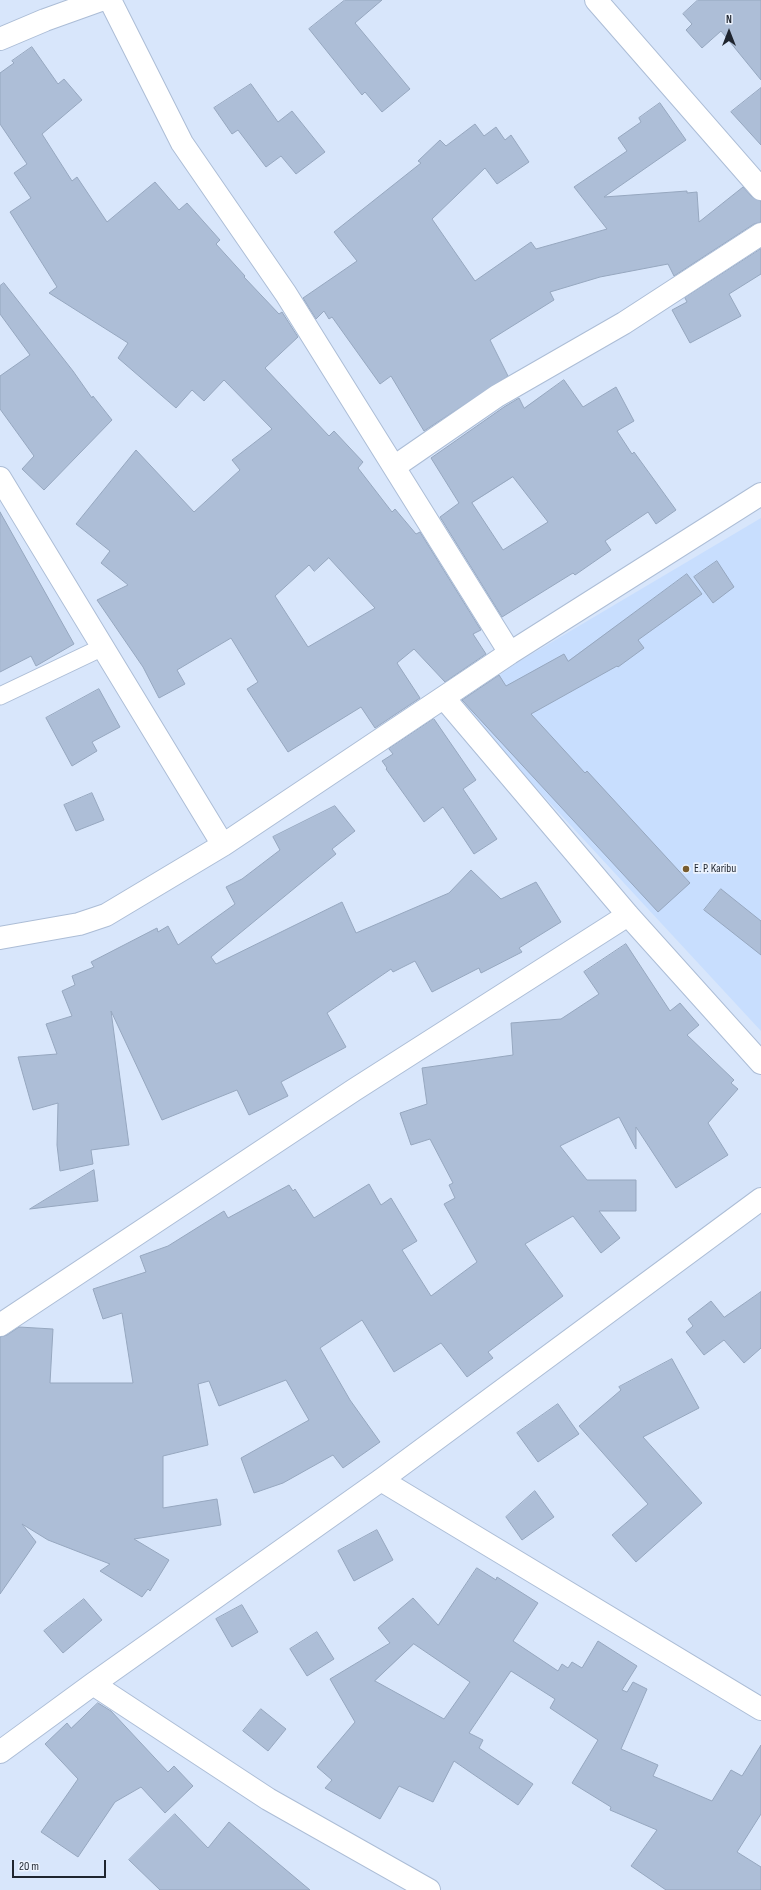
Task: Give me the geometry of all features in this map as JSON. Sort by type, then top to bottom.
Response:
[{"type":"street","points":[[0,39],[45,20],[101,0]]},
{"type":"street","points":[[110,0],[182,143],[286,294],[510,653]]},
{"type":"street","points":[[596,0],[761,189]]},
{"type":"street","points":[[394,468],[497,396],[624,323],[761,234]]},
{"type":"street","points":[[0,478],[223,845]]},
{"type":"street","points":[[0,938],[79,924],[106,915],[223,845],[510,653],[761,494]]},
{"type":"street","points":[[444,698],[628,915],[761,1063]]},
{"type":"street","points":[[0,1324],[354,1090],[628,915]]},
{"type":"street","points":[[0,1752],[93,1684],[381,1480],[761,1199]]},
{"type":"street","points":[[381,1480],[761,1709]]},
{"type":"street","points":[[93,1684],[268,1799],[429,1890]]},
{"type":"lane","points":[[0,696],[102,647]]},
{"type":"shaded area","name":"E. P. Karibu","points":[[761,518],[761,1031],[461,707],[508,668]]},
{"type":"building","points":[[345,0],[382,0],[355,23],[410,89],[382,112],[365,92],[362,95],[309,29]]},
{"type":"building","points":[[698,0],[761,0],[761,80],[721,31],[702,48],[686,30],[692,24],[683,14]]},
{"type":"building","points":[[32,47],[58,84],[64,79],[82,100],[42,134],[72,181],[77,177],[107,222],[155,182],[179,210],[187,203],[220,240],[216,244],[245,276],[244,277],[279,314],[282,312],[298,337],[265,368],[329,436],[334,431],[363,462],[358,468],[392,512],[395,509],[416,534],[420,532],[481,630],[473,634],[486,654],[445,682],[414,649],[397,663],[420,698],[375,728],[361,707],[288,752],[247,689],[258,682],[231,638],[177,670],[185,684],[159,698],[143,667],[97,600],[128,585],[101,563],[110,551],[76,524],[136,450],[194,512],[240,470],[232,460],[272,429],[224,380],[204,401],[192,390],[176,408],[118,358],[128,343],[49,293],[57,287],[10,212],[31,198],[14,173],[27,164],[0,124],[0,73],[14,63],[12,61]],"holes":[[[329,558],[375,608],[308,647],[275,596],[309,565],[314,571]]]},
{"type":"building","points":[[251,84],[278,122],[292,111],[325,152],[296,174],[281,156],[266,167],[238,130],[232,134],[214,108]]},
{"type":"building","points":[[761,88],[761,145],[731,112]]},
{"type":"building","points":[[660,103],[686,140],[604,197],[687,191],[687,193],[697,192],[699,222],[743,187],[752,197],[761,201],[761,222],[754,224],[674,276],[668,264],[600,277],[550,292],[554,300],[490,340],[508,376],[424,431],[391,376],[380,384],[332,317],[329,319],[324,311],[316,319],[303,298],[357,261],[334,232],[421,163],[418,161],[440,140],[446,146],[475,124],[484,136],[496,127],[505,140],[511,135],[529,162],[497,184],[485,168],[432,219],[475,281],[531,242],[536,249],[607,229],[574,187],[627,151],[618,138],[641,122],[639,118]]},
{"type":"building","points":[[761,249],[761,274],[729,294],[741,316],[690,343],[672,310],[687,302],[685,298]]},
{"type":"building","points":[[4,283],[73,371],[92,398],[93,396],[112,420],[44,490],[22,469],[34,456],[0,409],[0,376],[30,355],[0,314],[0,286]]},
{"type":"building","points":[[564,380],[583,407],[616,387],[634,421],[617,431],[632,454],[634,452],[676,510],[656,524],[648,512],[605,541],[611,550],[575,575],[573,573],[502,617],[440,517],[459,503],[431,458],[519,398],[524,408]],"holes":[[[513,477],[548,522],[503,550],[472,503]]]},
{"type":"building","points":[[0,512],[74,644],[36,666],[31,656],[0,672]]},
{"type":"building","points":[[717,561],[734,587],[713,603],[694,577]]},
{"type":"building","points":[[687,574],[702,594],[638,640],[644,648],[618,667],[617,666],[531,714],[585,773],[587,771],[690,883],[658,912],[462,700],[499,675],[506,686],[564,654],[568,661]]},
{"type":"building","points":[[99,689],[120,727],[92,742],[97,751],[72,766],[46,718]]},
{"type":"building","points":[[434,719],[476,780],[463,789],[497,839],[474,854],[443,807],[424,822],[386,769],[387,768],[382,761],[393,754],[389,749]]},
{"type":"building","points":[[92,793],[104,820],[76,831],[64,805]]},
{"type":"building","points":[[335,806],[355,831],[332,849],[336,854],[211,957],[216,964],[342,902],[356,933],[449,893],[471,870],[501,899],[536,882],[561,922],[519,948],[522,952],[481,973],[479,968],[432,992],[415,961],[393,972],[391,969],[327,1013],[346,1047],[281,1082],[288,1096],[249,1115],[237,1090],[162,1120],[111,1011],[129,1145],[91,1150],[93,1164],[60,1171],[57,1145],[58,1103],[33,1110],[18,1057],[57,1054],[46,1024],[72,1016],[62,991],[75,985],[72,976],[94,967],[91,962],[157,928],[158,932],[168,926],[178,945],[235,904],[226,887],[242,879],[280,850],[273,837]]},
{"type":"building","points":[[721,889],[761,921],[761,955],[704,910]]},
{"type":"building","points":[[626,944],[670,1011],[680,1003],[699,1025],[687,1035],[734,1080],[731,1083],[738,1089],[708,1123],[728,1155],[676,1188],[636,1127],[636,1149],[619,1117],[560,1146],[587,1180],[636,1180],[636,1211],[599,1211],[620,1238],[601,1253],[573,1216],[525,1244],[563,1296],[488,1352],[493,1358],[467,1377],[441,1343],[394,1372],[362,1320],[320,1348],[350,1400],[380,1442],[343,1468],[333,1455],[283,1483],[254,1493],[241,1458],[309,1420],[286,1380],[219,1406],[209,1381],[198,1384],[208,1445],[163,1456],[163,1508],[217,1499],[221,1525],[134,1539],[169,1560],[150,1591],[148,1589],[142,1597],[100,1571],[110,1564],[48,1540],[22,1524],[36,1542],[0,1594],[0,1337],[7,1335],[19,1327],[53,1329],[50,1383],[133,1383],[122,1313],[103,1319],[93,1289],[146,1272],[140,1256],[168,1246],[224,1211],[228,1218],[289,1185],[293,1191],[295,1189],[314,1218],[369,1184],[381,1205],[391,1198],[417,1241],[402,1250],[431,1296],[477,1262],[444,1204],[455,1198],[449,1185],[453,1183],[430,1139],[411,1145],[400,1113],[427,1104],[422,1068],[513,1055],[511,1023],[561,1019],[599,994],[584,972]]},
{"type":"building","points":[[94,1170],[98,1201],[30,1209]]},
{"type":"building","points":[[761,1292],[761,1348],[744,1363],[724,1340],[704,1355],[686,1332],[693,1326],[688,1319],[711,1301],[724,1317]]},
{"type":"building","points":[[672,1359],[699,1408],[643,1437],[702,1503],[636,1562],[612,1535],[648,1504],[579,1426],[621,1390],[619,1387]]},
{"type":"building","points":[[558,1404],[579,1434],[538,1462],[517,1433]]},
{"type":"building","points":[[535,1491],[554,1517],[522,1540],[506,1517]]},
{"type":"building","points":[[377,1530],[393,1560],[354,1581],[338,1551]]},
{"type":"building","points":[[477,1568],[496,1580],[497,1577],[538,1603],[513,1641],[558,1671],[562,1664],[568,1668],[572,1662],[582,1668],[598,1641],[637,1666],[622,1690],[627,1692],[633,1682],[647,1689],[621,1749],[658,1765],[653,1776],[712,1801],[731,1770],[742,1776],[761,1745],[761,1814],[737,1852],[761,1867],[761,1890],[666,1890],[631,1866],[657,1830],[610,1810],[611,1807],[572,1783],[598,1740],[550,1708],[555,1699],[511,1671],[469,1733],[483,1740],[479,1748],[533,1784],[518,1805],[454,1761],[433,1802],[399,1786],[380,1819],[325,1788],[332,1780],[317,1767],[355,1722],[330,1679],[390,1643],[378,1628],[413,1598],[438,1625]],"holes":[[[414,1644],[470,1682],[444,1719],[375,1681]]]},
{"type":"building","points":[[84,1599],[102,1620],[63,1653],[44,1631]]},
{"type":"building","points":[[242,1605],[258,1632],[232,1647],[216,1619]]},
{"type":"building","points":[[317,1632],[334,1659],[307,1676],[290,1649]]},
{"type":"building","points":[[98,1703],[111,1711],[168,1772],[174,1766],[193,1786],[165,1813],[141,1787],[115,1802],[78,1857],[41,1832],[78,1779],[45,1744],[67,1723],[71,1728]]},
{"type":"building","points":[[261,1709],[286,1729],[268,1751],[243,1731]]},
{"type":"building","points":[[175,1814],[208,1848],[229,1822],[310,1890],[160,1890],[129,1860]]},
{"type":"place","name":"E. P. Karibu","points":[[686,869]]}]
